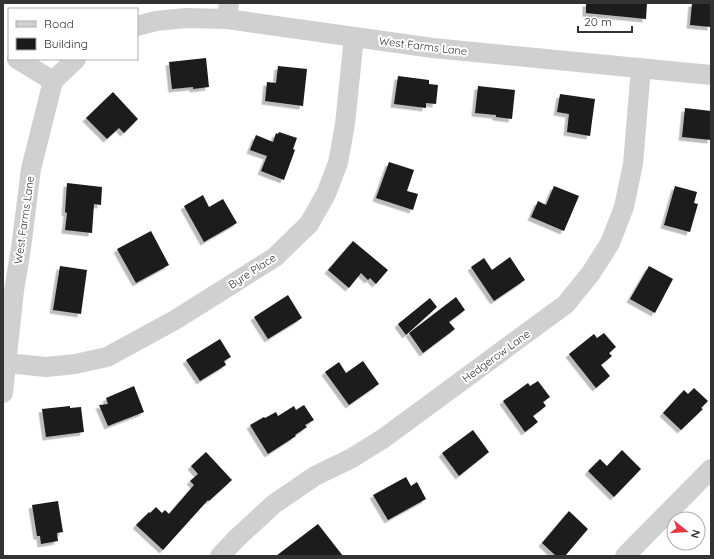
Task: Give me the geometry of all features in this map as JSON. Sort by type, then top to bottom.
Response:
[{"type":"street","name":"West Farms Lane","points":[[138,26],[156,21],[228,11],[354,36],[432,48],[711,75]]},
{"type":"street","name":"Byre Place","points":[[7,363],[46,367],[75,364],[107,358],[175,320],[274,257],[309,224],[326,194],[338,163],[345,124],[354,36]]},
{"type":"street","points":[[18,60],[53,82],[75,60]]},
{"type":"street","name":"Hedgerow Lane","points":[[220,556],[274,504],[315,476],[352,458],[384,438],[566,304],[591,273],[610,243],[624,207],[633,164],[641,68]]},
{"type":"street","name":"West Farms Lane","points":[[3,393],[7,363],[8,290],[21,248],[31,169],[53,82]]},
{"type":"street","points":[[624,556],[711,469]]},
{"type":"building","points":[[586,3],[647,3],[646,19],[586,13]]},
{"type":"building","points":[[692,3],[711,3],[711,27],[690,25]]},
{"type":"building","points":[[206,58],[209,87],[172,89],[169,62]]},
{"type":"building","points":[[278,66],[307,69],[303,106],[265,101],[267,82],[276,83]]},
{"type":"building","points":[[398,76],[429,80],[429,84],[438,85],[436,104],[426,103],[426,108],[394,104]]},
{"type":"building","points":[[478,86],[515,90],[512,119],[496,117],[496,115],[475,113]]},
{"type":"building","points":[[113,92],[138,119],[124,133],[119,128],[107,139],[86,118]]},
{"type":"building","points":[[560,94],[595,99],[590,136],[567,132],[569,114],[557,112]]},
{"type":"building","points":[[685,108],[711,111],[711,140],[682,137]]},
{"type":"building","points":[[279,132],[297,138],[293,149],[295,150],[284,180],[261,171],[267,156],[250,150],[256,135],[273,142],[276,133],[278,134]]},
{"type":"building","points":[[389,162],[414,170],[407,191],[418,194],[413,210],[376,198]]},
{"type":"building","points":[[67,183],[102,187],[101,205],[94,204],[92,233],[65,230],[67,213],[65,212]]},
{"type":"building","points":[[554,186],[579,196],[564,231],[531,217],[538,201],[546,205]]},
{"type":"building","points":[[675,186],[697,192],[694,203],[698,204],[690,232],[664,225]]},
{"type":"building","points":[[203,195],[209,207],[223,199],[237,223],[204,242],[184,206]]},
{"type":"building","points":[[151,231],[169,265],[136,283],[117,249]]},
{"type":"building","points":[[353,241],[388,270],[376,284],[370,278],[368,280],[361,273],[349,288],[328,270]]},
{"type":"building","points":[[510,257],[525,280],[494,301],[471,267],[484,258],[492,270]]},
{"type":"building","points":[[60,266],[87,270],[81,314],[53,310]]},
{"type":"building","points":[[649,266],[673,279],[655,313],[630,299]]},
{"type":"building","points":[[288,295],[302,318],[268,339],[254,317]]},
{"type":"building","points":[[456,297],[465,310],[449,322],[455,329],[423,353],[409,333]]},
{"type":"building","points":[[430,298],[437,307],[406,335],[398,324]]},
{"type":"building","points":[[604,333],[616,347],[609,353],[612,356],[601,365],[610,376],[596,388],[569,354],[594,334],[597,338]]},
{"type":"building","points":[[220,339],[231,357],[224,361],[226,365],[200,381],[186,360]]},
{"type":"building","points":[[363,361],[379,384],[349,405],[325,372],[339,362],[346,373]]},
{"type":"building","points":[[538,381],[550,397],[543,402],[546,406],[533,416],[538,422],[525,432],[503,401],[528,383],[530,386]]},
{"type":"building","points":[[134,386],[144,412],[108,426],[99,405],[108,404],[106,398]]},
{"type":"building","points":[[694,388],[708,401],[701,408],[703,409],[681,430],[663,413],[684,390],[688,394]]},
{"type":"building","points":[[304,405],[314,420],[305,425],[307,427],[295,435],[296,436],[268,454],[250,425],[276,412],[278,416],[294,406],[296,410]]},
{"type":"building","points":[[70,406],[70,408],[81,407],[84,432],[46,437],[42,409]]},
{"type":"building","points":[[473,430],[489,452],[459,476],[442,453]]},
{"type":"building","points":[[622,450],[641,469],[614,497],[588,471],[600,459],[607,466]]},
{"type":"building","points":[[206,452],[232,480],[209,501],[208,500],[163,550],[136,525],[156,507],[162,513],[165,510],[169,514],[194,485],[190,481],[198,474],[191,466]]},
{"type":"building","points":[[406,477],[411,486],[417,482],[426,499],[388,520],[373,495]]},
{"type":"building","points":[[58,501],[63,532],[57,533],[58,541],[41,544],[40,536],[37,536],[32,505]]},
{"type":"building","points":[[569,511],[588,529],[565,556],[556,556],[542,543]]},
{"type":"building","points":[[318,524],[343,556],[276,556]]}]
